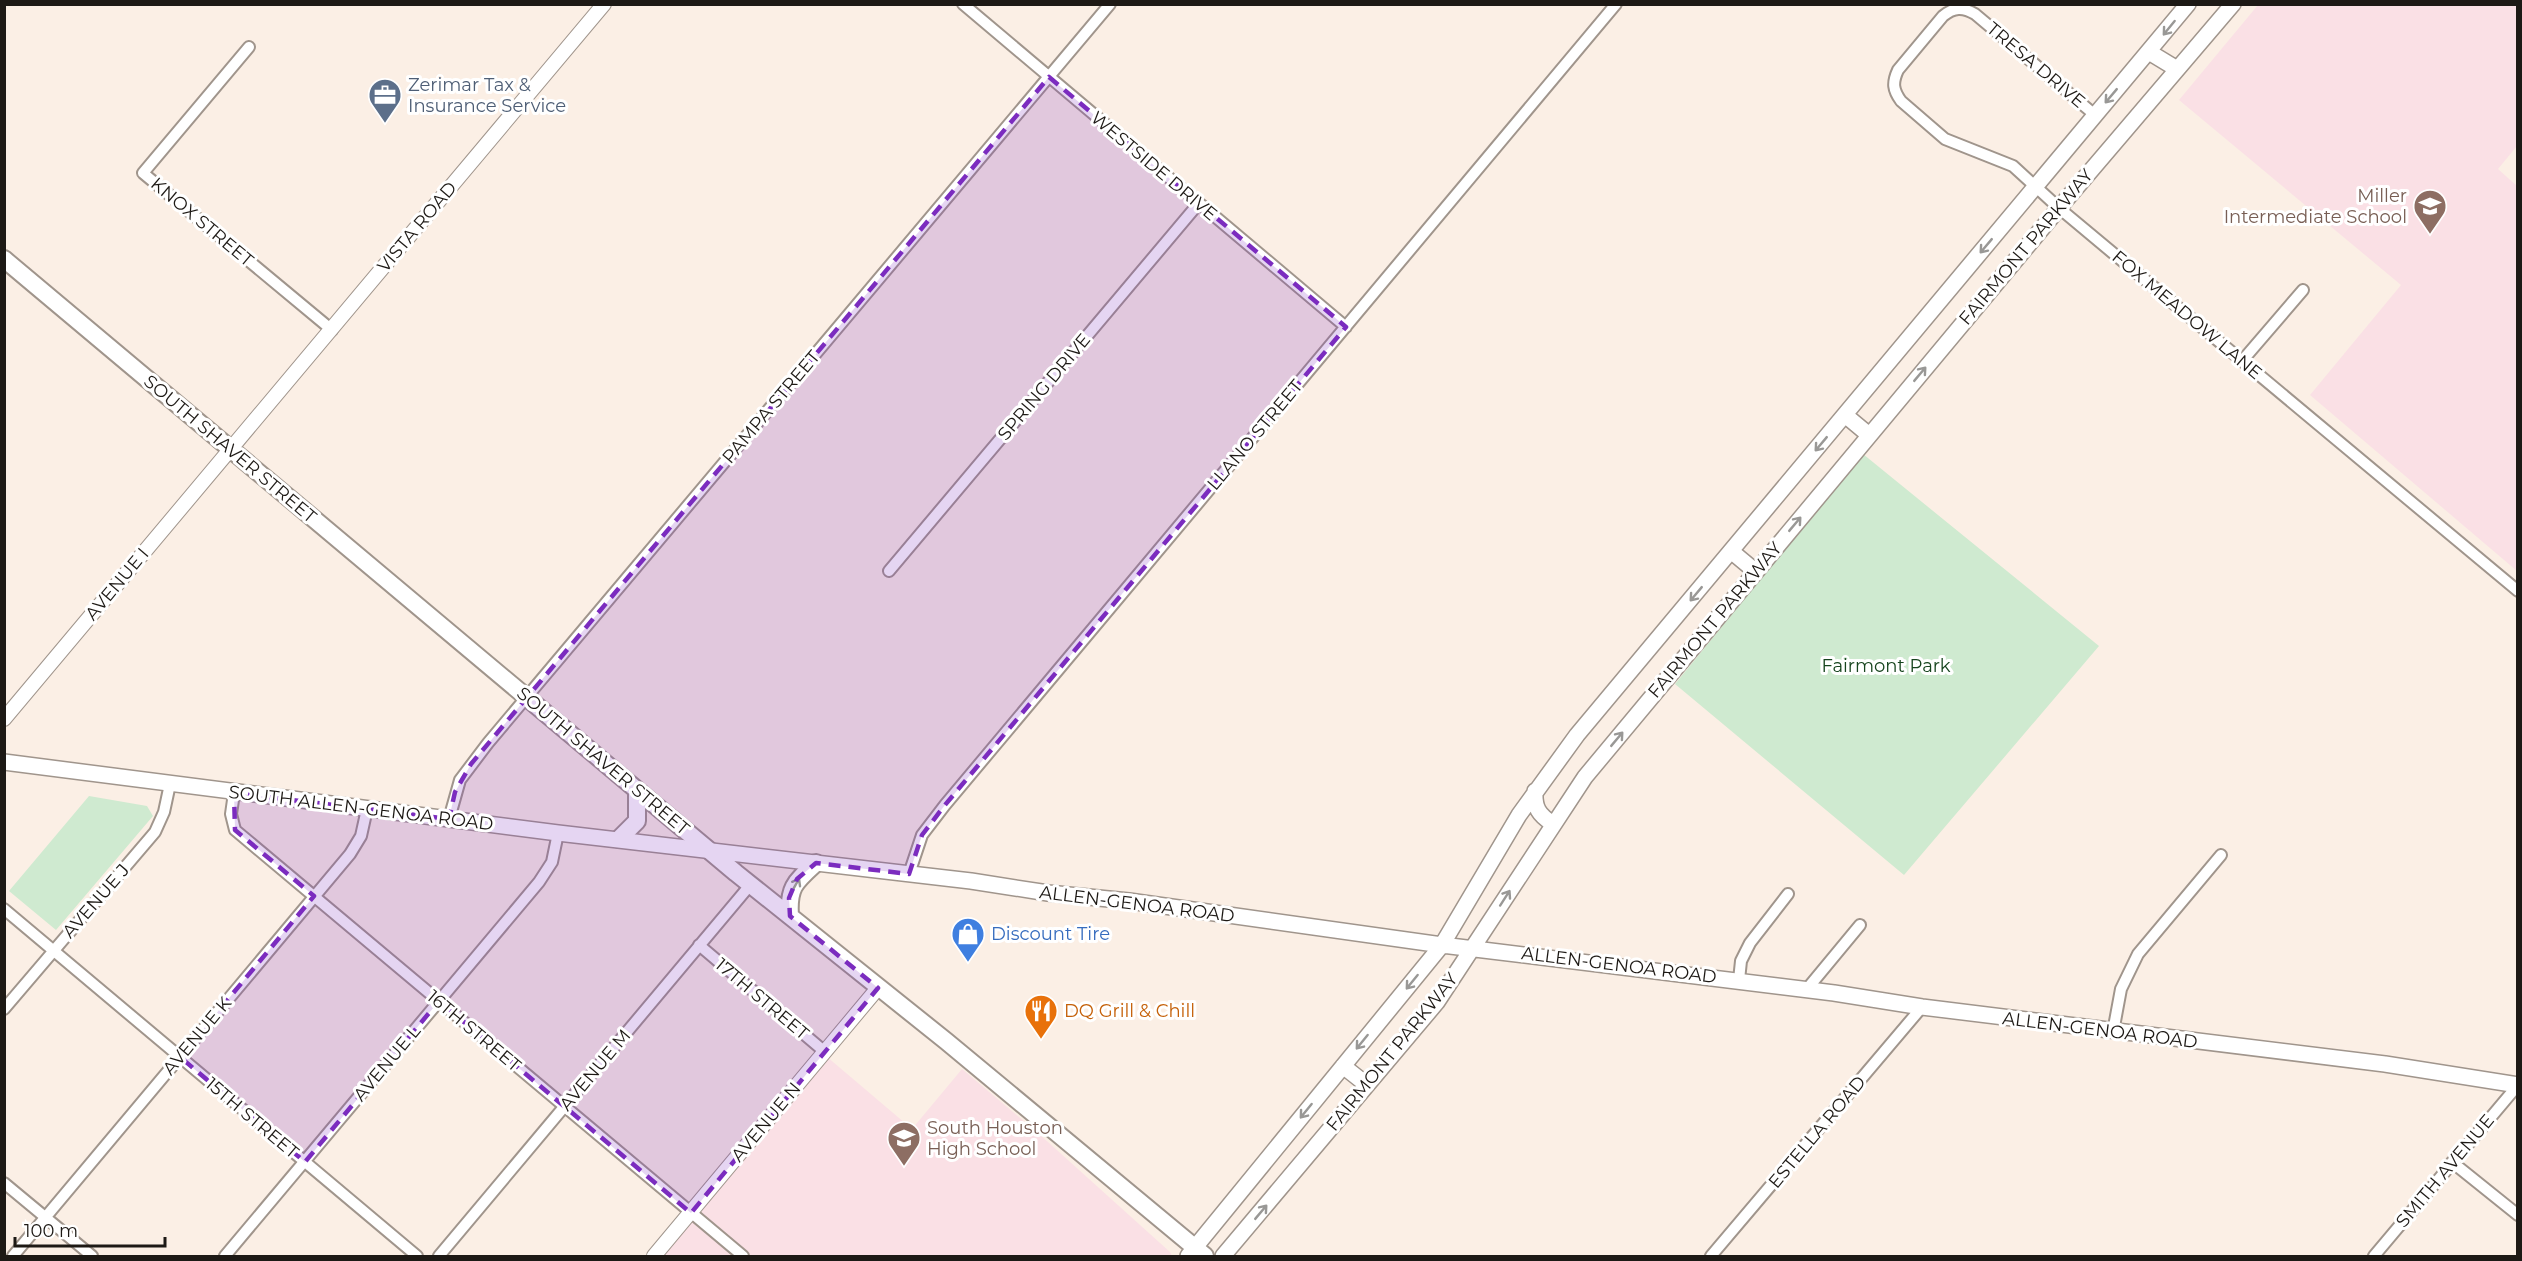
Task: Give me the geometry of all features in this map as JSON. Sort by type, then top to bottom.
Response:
[{"type":"main road","name":"FAIRMONT PARKWAY","points":[[1196,1254],[1343,1066],[1442,945],[1534,791],[1577,735],[2188,4]]},
{"type":"main road","name":"FAIRMONT PARKWAY","points":[[1223,1257],[1437,1002],[1585,777],[2059,208],[2233,4]]},
{"type":"main road","points":[[2149,52],[2177,69]]},
{"type":"main road","name":"SOUTH SHAVER STREET","points":[[4,260],[1196,1254]]},
{"type":"main road","points":[[1845,415],[1869,435]]},
{"type":"main road","points":[[1731,551],[1755,571]]},
{"type":"main road","name":"SOUTH ALLEN-GENOA ROAD","points":[[4,762],[234,793],[714,851]]},
{"type":"main road","points":[[619,839],[638,821],[638,790]]},
{"type":"main road","points":[[1534,791],[1534,802],[1538,812],[1553,824]]},
{"type":"main road","name":"ALLEN-GENOA ROAD","points":[[714,851],[1129,901],[1442,945],[1739,980],[2113,1032],[2385,1064],[2517,1085]]},
{"type":"main road","points":[[790,916],[789,898],[793,887],[797,879],[816,863]]},
{"type":"main road","points":[[1343,1066],[1367,1085]]},
{"type":"street","name":"VISTA ROAD","points":[[230,450],[604,4]]},
{"type":"street","name":"WESTSIDE DRIVE","points":[[963,4],[1346,327]]},
{"type":"street","name":"PAMPA STREET","points":[[449,819],[460,780],[527,696],[1110,4]]},
{"type":"street","name":"LLANO STREET","points":[[909,874],[922,836],[945,805],[1616,4]]},
{"type":"street","name":"TRESA DRIVE","points":[[1920,43],[1949,11],[1964,8],[1975,14],[2095,115]]},
{"type":"street","name":"FOX MEADOW LANE","points":[[1920,43],[1898,70],[1894,79],[1895,93],[1901,101],[1945,139],[2002,160],[2036,186],[2059,208],[2517,591]]},
{"type":"street","name":"KNOX STREET","points":[[249,47],[143,173],[332,330]]},
{"type":"street","name":"SPRING DRIVE","points":[[889,571],[1199,203]]},
{"type":"street","points":[[2242,361],[2303,290]]},
{"type":"street","name":"AVENUE I","points":[[4,719],[230,450]]},
{"type":"street","name":"AVENUE J","points":[[4,1009],[155,832],[164,812],[170,784]]},
{"type":"street","name":"16TH STREET","points":[[234,793],[231,814],[235,830],[743,1257]]},
{"type":"street","name":"AVENUE K","points":[[13,1257],[350,854],[361,836],[367,809]]},
{"type":"street","name":"AVENUE L","points":[[225,1257],[539,882],[552,862],[558,833]]},
{"type":"street","points":[[2113,1032],[2121,988],[2138,954],[2221,855]]},
{"type":"street","name":"AVENUE M","points":[[439,1257],[751,884]]},
{"type":"street","points":[[1739,980],[1742,961],[1750,943],[1788,894]]},
{"type":"street","name":"15TH STREET","points":[[4,909],[417,1257]]},
{"type":"street","points":[[1807,989],[1860,925]]},
{"type":"street","name":"17TH STREET","points":[[699,945],[825,1052]]},
{"type":"street","name":"AVENUE N","points":[[654,1257],[878,988]]},
{"type":"street","name":"ESTELLA ROAD","points":[[1712,1257],[1922,1007]]},
{"type":"street","name":"SMITH AVENUE","points":[[2374,1257],[2517,1085]]},
{"type":"street","points":[[2452,1162],[2517,1215]]},
{"type":"street","points":[[4,1183],[93,1257]]},
{"type":"highlighted area","points":[[1049,77],[1346,327],[945,805],[922,835],[909,874],[816,863],[797,879],[789,898],[790,916],[878,988],[691,1213],[439,1001],[305,1162],[180,1057],[314,896],[235,830],[234,793],[449,819],[455,792],[471,764]]},
{"type":"shaded area","name":"Miller Intermediate School","points":[[2258,5],[2517,5],[2517,146],[2498,169],[2517,186],[2517,571],[2310,395],[2401,285],[2179,100]]},
{"type":"shaded area","name":"South Houston High School","points":[[826,1056],[912,1129],[962,1069],[1038,1133],[1172,1256],[751,1256],[702,1215],[701,1208]]},
{"type":"shaded area","points":[[694,1222],[737,1256],[660,1256],[689,1223]]},
{"type":"green space","name":"Fairmont Park","points":[[1863,454],[2099,646],[1904,875],[1675,684]]},
{"type":"green space","points":[[89,796],[147,806],[153,816],[56,930],[9,891]]},
{"type":"place","name":"Zerimar Tax & Insurance Service","points":[[385,124]]},
{"type":"place","name":"Miller Intermediate School","points":[[2430,235]]},
{"type":"place","name":"Discount Tire","points":[[968,963]]},
{"type":"place","name":"DQ Grill & Chill","points":[[1041,1040]]},
{"type":"place","name":"South Houston High School","points":[[904,1167]]}]
